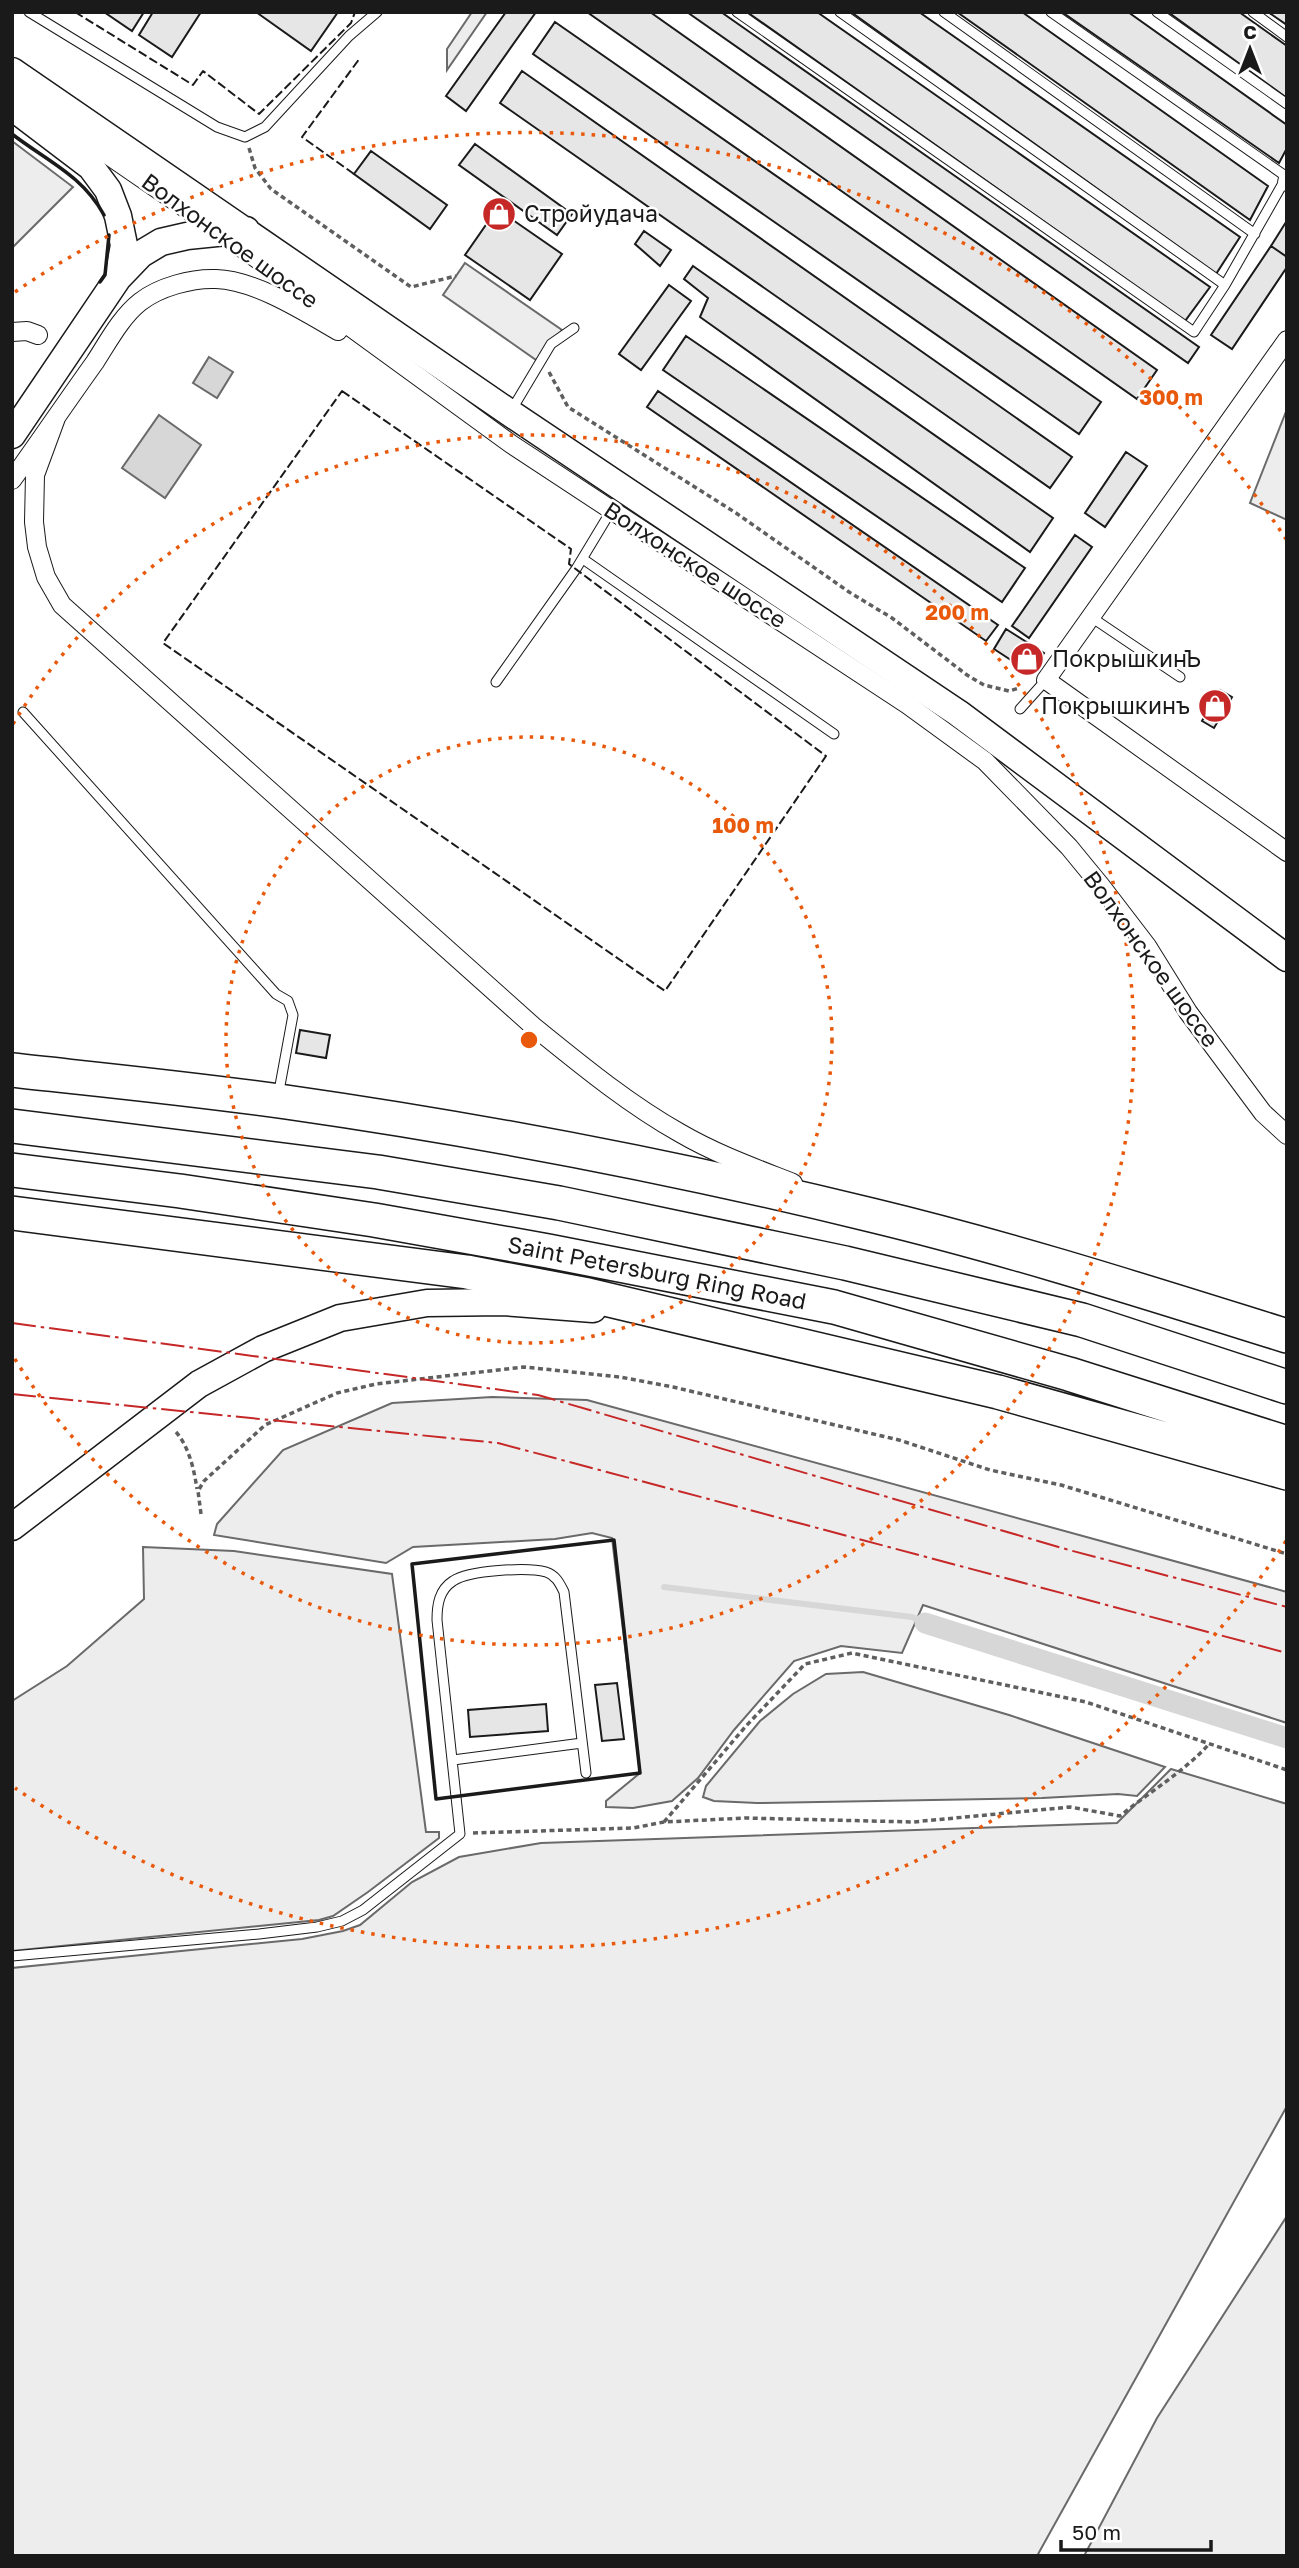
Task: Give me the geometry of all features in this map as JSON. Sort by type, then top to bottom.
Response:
[{"type":"highway","points":[[12,1070],[282,1102],[433,1125],[664,1170],[874,1216],[1095,1276],[1287,1336]]},
{"type":"highway","name":"Saint Petersburg Ring Road","points":[[12,1126],[378,1172],[559,1203],[845,1263],[1082,1320],[1287,1387]]},
{"type":"highway","name":"Saint Petersburg Ring Road","points":[[12,1170],[180,1191],[374,1220],[834,1307],[1069,1374],[1287,1443]]},
{"type":"highway","points":[[12,1213],[467,1272],[703,1321],[998,1392],[1287,1474]]},
{"type":"main road","name":"Волхонское шоссе","points":[[12,71],[233,231],[958,713],[1287,958]]},
{"type":"main road","points":[[12,107],[91,167],[108,190],[118,216],[124,245],[118,278]]},
{"type":"main road","points":[[12,435],[118,278],[141,254],[161,242],[233,231]]},
{"type":"main road","points":[[12,415],[56,371]]},
{"type":"main road","points":[[12,1527],[199,1384],[263,1349],[340,1318],[427,1303],[503,1302],[703,1321]]},
{"type":"street","name":"Волхонское шоссе","points":[[12,89],[233,231],[413,374],[611,511],[908,705],[985,761],[1069,847],[1101,886],[1147,946],[1188,1012],[1255,1102],[1287,1135]]},
{"type":"street","points":[[12,481],[139,302],[158,292],[198,281],[218,279],[256,289],[291,304],[413,374]]},
{"type":"street","points":[[12,332],[27,331],[38,335]]},
{"type":"street","points":[[1287,340],[1046,680],[1287,852]]},
{"type":"street","points":[[56,418],[35,475],[34,522],[37,547],[46,577],[62,605],[533,1026],[593,1074],[680,1133],[722,1155],[874,1216]]},
{"type":"lane","points":[[29,12],[217,127],[245,137],[265,127],[349,36],[377,12]]},
{"type":"lane","points":[[737,12],[1194,332],[1225,285],[1285,179],[1051,12]]},
{"type":"lane","points":[[841,12],[1225,285]]},
{"type":"lane","points":[[944,12],[1255,234]]},
{"type":"lane","points":[[1157,12],[1287,104]]},
{"type":"lane","points":[[1253,12],[1287,37]]},
{"type":"lane","points":[[510,413],[551,344],[575,328]]},
{"type":"lane","points":[[496,682],[583,559],[611,511]]},
{"type":"lane","points":[[583,559],[834,734]]},
{"type":"lane","points":[[1091,617],[1180,677]]},
{"type":"lane","points":[[1020,709],[1046,680]]},
{"type":"lane","points":[[23,712],[276,994],[288,1001],[293,1015],[279,1091]]},
{"type":"lane","points":[[12,1956],[259,1934],[342,1921],[363,1910],[460,1834],[437,1604],[443,1590],[453,1580],[466,1575],[532,1571],[548,1572],[558,1579],[564,1592],[586,1773]]},
{"type":"lane","points":[[453,1760],[582,1743]]},
{"type":"path","points":[[255,168],[271,189],[411,287],[456,276]]},
{"type":"path","points":[[556,386],[568,407],[736,513],[849,592],[892,618],[967,675],[984,685],[1009,691]]},
{"type":"path","points":[[198,1491],[204,1481],[265,1425],[337,1393],[376,1384],[524,1367],[620,1377],[899,1440],[989,1470],[1060,1485],[1287,1554]]},
{"type":"path","points":[[172,1427],[182,1439],[194,1469],[201,1514]]},
{"type":"path","points":[[664,1822],[746,1726],[805,1664],[852,1653],[1086,1702],[1287,1770]]},
{"type":"path","points":[[460,1834],[633,1828],[664,1822],[746,1818],[913,1822],[1070,1807],[1120,1816],[1149,1791],[1195,1760],[1209,1744]]},
{"type":"shaded area","points":[[472,12],[487,12],[447,70],[447,49]]},
{"type":"shaded area","points":[[12,141],[73,187],[12,248]]},
{"type":"shaded area","points":[[465,263],[562,330],[539,362],[443,295]]},
{"type":"shaded area","points":[[209,357],[233,372],[217,398],[193,383]]},
{"type":"shaded area","points":[[1287,409],[1287,520],[1250,503]]},
{"type":"shaded area","points":[[159,415],[201,445],[165,498],[122,468]]},
{"type":"shaded area","points":[[492,1397],[587,1400],[1287,1592],[1287,1723],[923,1605],[902,1653],[841,1646],[794,1661],[734,1730],[698,1778],[672,1801],[633,1808],[606,1807],[606,1801],[640,1773],[612,1538],[592,1533],[555,1539],[413,1547],[386,1563],[214,1535],[217,1524],[283,1450],[392,1403]]},
{"type":"shaded area","points":[[143,1547],[234,1551],[392,1574],[426,1832],[439,1832],[439,1838],[333,1916],[319,1920],[12,1951],[12,1701],[67,1666],[144,1599]]},
{"type":"shaded area","points":[[863,1672],[1009,1715],[1165,1767],[1137,1796],[1118,1794],[1042,1798],[757,1803],[714,1801],[703,1797],[706,1786],[760,1721],[793,1694],[826,1674]]},
{"type":"shaded area","points":[[1171,1769],[1287,1804],[1287,2106],[1037,2556],[12,2556],[12,1968],[302,1939],[343,1931],[360,1925],[412,1882],[459,1857],[541,1843],[1117,1823]]},
{"type":"shaded area","points":[[1287,2216],[1287,2556],[1084,2556],[1157,2418]]},
{"type":"building","points":[[104,12],[144,12],[132,31]]},
{"type":"building","points":[[153,12],[201,12],[172,57],[139,35]]},
{"type":"building","points":[[256,12],[338,12],[311,51]]},
{"type":"building","points":[[506,12],[536,12],[466,111],[446,96]]},
{"type":"building","points":[[587,12],[650,12],[1157,370],[1137,399]]},
{"type":"building","points":[[687,12],[721,12],[1199,347],[1188,363]]},
{"type":"building","points":[[747,12],[817,12],[1210,287],[1185,321]]},
{"type":"building","points":[[851,12],[919,12],[1240,237],[1216,274]]},
{"type":"building","points":[[957,12],[1022,12],[1268,186],[1250,220]]},
{"type":"building","points":[[1062,12],[1128,12],[1287,125],[1287,148],[1279,163]]},
{"type":"building","points":[[1168,12],[1239,12],[1287,46],[1287,98]]},
{"type":"building","points":[[1268,12],[1287,12],[1287,25]]},
{"type":"building","points":[[555,22],[1101,402],[1079,434],[533,54]]},
{"type":"building","points":[[522,71],[1072,457],[1050,488],[500,103]]},
{"type":"building","points":[[475,144],[572,214],[557,235],[459,165]]},
{"type":"building","points":[[371,151],[447,205],[430,229],[354,174]]},
{"type":"building","points":[[497,209],[562,254],[530,300],[465,255]]},
{"type":"building","points":[[1287,223],[1287,257],[1271,246]]},
{"type":"building","points":[[644,231],[671,250],[660,266],[635,244]]},
{"type":"building","points":[[1271,246],[1287,257],[1287,267],[1232,349],[1211,335]]},
{"type":"building","points":[[693,266],[1053,518],[1030,552],[700,317],[708,298],[684,279]]},
{"type":"building","points":[[669,285],[691,301],[641,370],[619,354]]},
{"type":"building","points":[[686,336],[1025,568],[1002,602],[663,370]]},
{"type":"building","points":[[658,391],[998,625],[986,641],[647,407]]},
{"type":"building","points":[[1126,452],[1147,466],[1105,527],[1085,513]]},
{"type":"building","points":[[1075,535],[1092,547],[1029,638],[1012,626]]},
{"type":"building","points":[[1006,629],[1044,653],[1031,673],[994,649]]},
{"type":"building","points":[[1220,690],[1232,697],[1214,728],[1202,721]]},
{"type":"building","points":[[300,1030],[330,1035],[326,1058],[296,1053]]},
{"type":"building","points":[[617,1683],[624,1739],[602,1741],[595,1685]]},
{"type":"building","points":[[546,1704],[548,1731],[470,1737],[468,1710]]},
{"type":"waterway","points":[[664,1587],[912,1617],[925,1623]]},
{"type":"waterway","points":[[925,1623],[1287,1738]]},
{"type":"fence","points":[[75,12],[193,85],[203,71],[259,114],[351,23],[355,12]]},
{"type":"fence","points":[[354,174],[302,137],[360,58]]},
{"type":"fence","points":[[342,391],[571,549],[569,564],[826,756],[665,991],[163,643],[342,391]]},
{"type":"wall","points":[[12,134],[74,179],[104,215]]},
{"type":"wall","points":[[100,282],[105,275],[109,235]]},
{"type":"wall","points":[[614,1540],[640,1773],[436,1799],[412,1564],[614,1540]]},
{"type":"power","points":[[12,1323],[538,1395],[1069,1550],[1287,1607]]},
{"type":"power","points":[[12,1394],[498,1443],[1287,1653]]},
{"type":"place","name":"Стройудача","points":[[499,214]]},
{"type":"place","name":"ПокрышкинЪ","points":[[1027,659]]},
{"type":"place","name":"Покрышкинъ","points":[[1215,706]]}]
